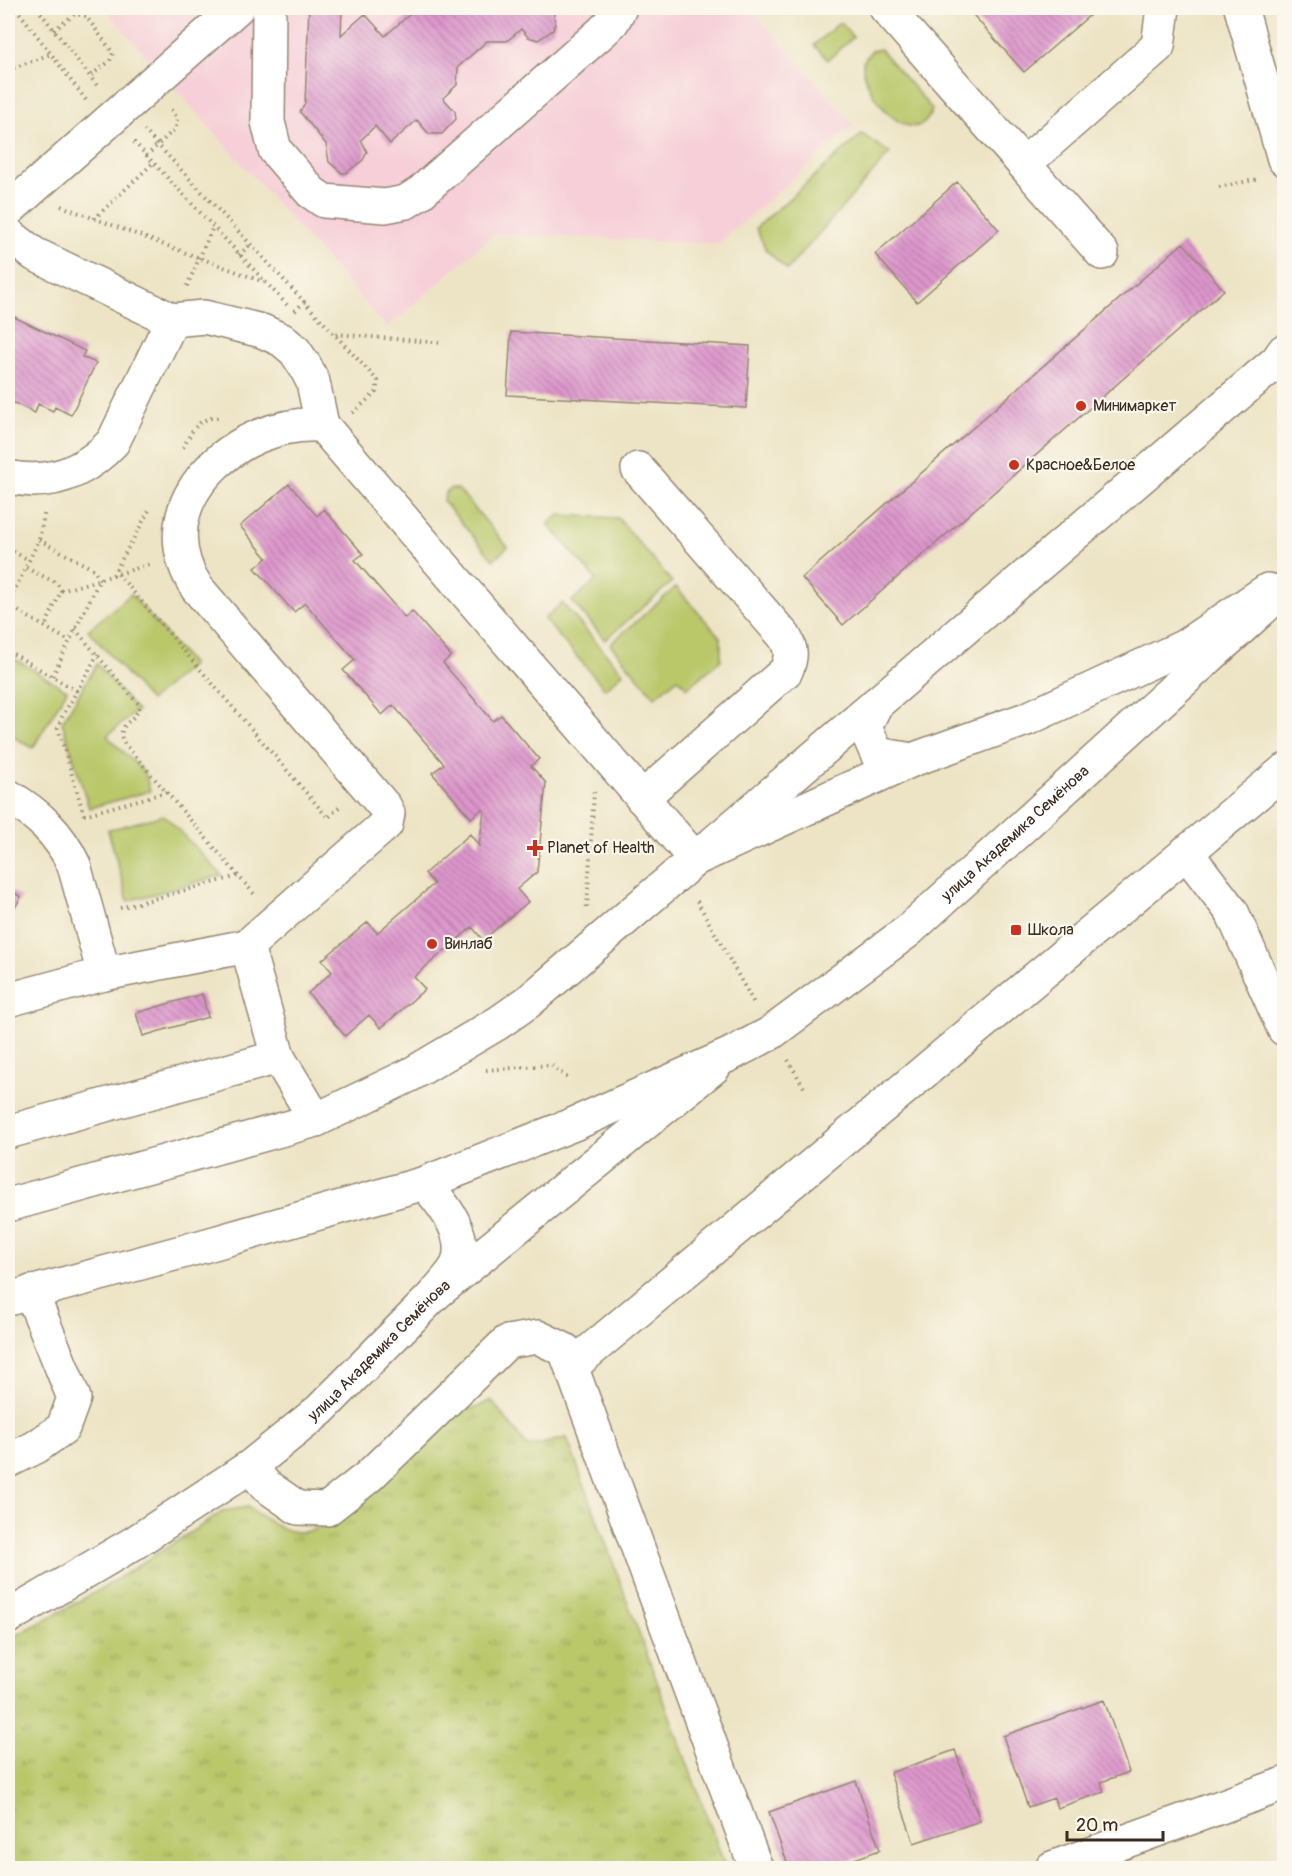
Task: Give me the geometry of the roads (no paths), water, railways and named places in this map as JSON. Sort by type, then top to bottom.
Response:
[{"type":"street","points":[[17,201],[237,8]]},
{"type":"street","points":[[269,8],[268,122],[274,150],[311,192],[324,201],[385,206],[406,202],[420,193],[603,31],[613,21],[620,8]]},
{"type":"street","points":[[886,8],[1102,253]]},
{"type":"street","points":[[1024,164],[1158,46],[1163,8]]},
{"type":"street","points":[[1241,8],[1284,159]]},
{"type":"street","points":[[8,234],[34,255],[172,320],[204,317],[262,331],[282,340],[295,351],[313,382],[326,430],[695,859]]},
{"type":"street","points":[[8,477],[47,480],[77,471],[101,455],[112,442],[172,320]]},
{"type":"street","points":[[8,1205],[316,1120],[410,1075],[498,1023],[528,1002],[1277,361],[1284,351]]},
{"type":"street","points":[[8,1000],[104,974],[247,946],[387,824],[388,813],[385,807],[197,588],[186,571],[181,555],[181,530],[187,506],[199,483],[216,462],[234,448],[271,430],[287,426],[326,430]]},
{"type":"street","points":[[638,469],[784,636],[791,647],[791,660],[786,671],[642,798]]},
{"type":"street","points":[[695,859],[912,760],[1029,718],[1185,646],[1284,579]]},
{"type":"street","name":"улица Академика Семёнова","points":[[19,1295],[200,1247],[425,1183],[574,1124],[729,1055],[771,1033],[908,931],[1284,589]]},
{"type":"street","points":[[876,704],[865,727],[877,754],[912,760]]},
{"type":"street","points":[[572,1366],[1284,771]]},
{"type":"street","points":[[8,796],[49,825],[61,839],[74,865],[104,974]]},
{"type":"street","points":[[1186,852],[1232,912],[1284,1029]]},
{"type":"street","points":[[247,946],[278,1057],[316,1120]]},
{"type":"street","name":"улица Академика Семёнова","points":[[8,1617],[134,1543],[251,1466],[320,1410],[435,1294],[729,1055]]},
{"type":"street","points":[[8,1132],[278,1057]]},
{"type":"street","points":[[425,1183],[453,1218],[458,1245],[458,1263],[435,1294]]},
{"type":"street","points":[[8,1461],[36,1447],[63,1428],[74,1398],[19,1295]]},
{"type":"street","points":[[251,1466],[265,1485],[298,1508],[327,1509],[369,1477],[507,1342],[538,1337],[565,1350],[756,1869]]},
{"type":"street","points":[[1052,1869],[1284,1784]]},
{"type":"place","name":"Минимаркет","points":[[1081,406]]},
{"type":"place","name":"Красное&Белое","points":[[1014,465]]},
{"type":"place","name":"Planet of Health","points":[[535,848]]},
{"type":"place","name":"Школа","points":[[1016,930]]},
{"type":"place","name":"Винлаб","points":[[432,944]]}]
